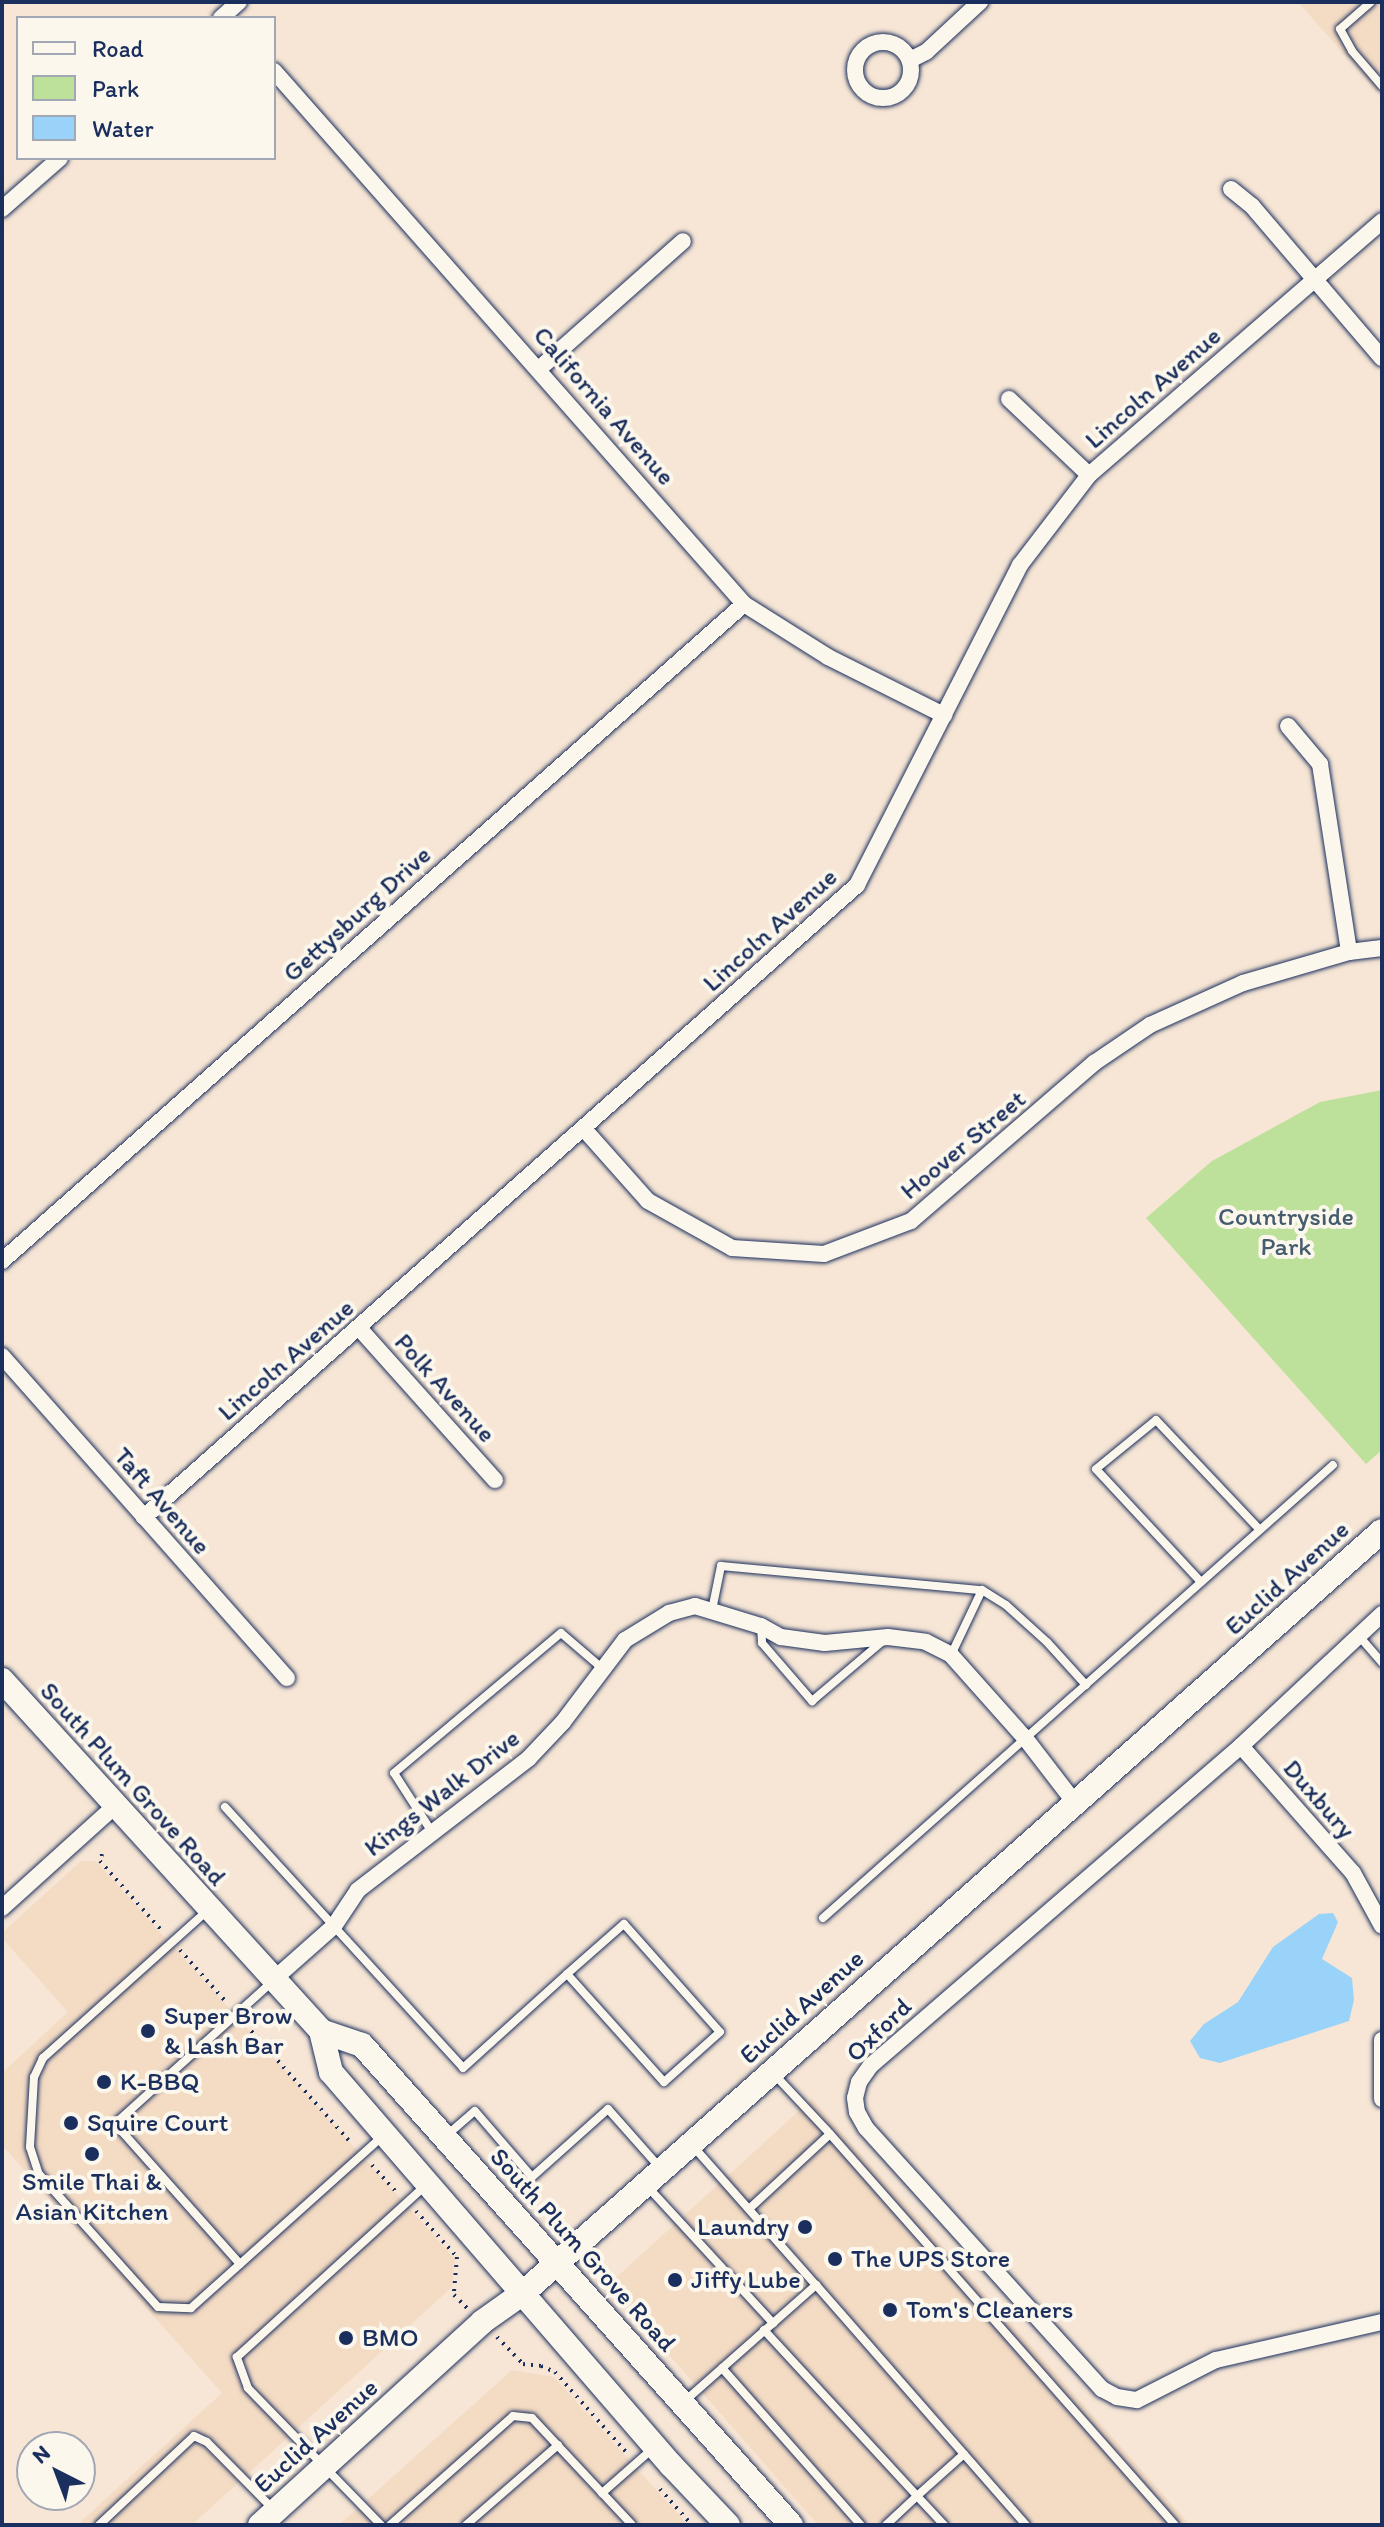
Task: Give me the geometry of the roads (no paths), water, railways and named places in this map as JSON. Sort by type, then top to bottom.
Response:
[{"type":"main road","name":"Euclid Avenue","points":[[267,2518],[482,2322],[523,2293],[1382,1531]]},
{"type":"main road","name":"South Plum Grove Road","points":[[2,1680],[321,2031],[362,2045],[791,2525]]},
{"type":"main road","name":"South Plum Grove Road","points":[[321,2031],[331,2072],[655,2446],[728,2525]]},
{"type":"street","points":[[910,60],[926,52],[980,2]]},
{"type":"street","name":"California Avenue","points":[[276,73],[540,368],[744,604],[828,657],[944,715]]},
{"type":"street","points":[[2,209],[58,160]]},
{"type":"street","points":[[1231,189],[1252,206],[1382,358]]},
{"type":"street","name":"Lincoln Avenue","points":[[144,1517],[857,885],[1020,565],[1089,475],[1382,221]]},
{"type":"street","points":[[540,368],[683,241]]},
{"type":"street","points":[[1009,399],[1089,475]]},
{"type":"street","name":"Gettysburg Drive","points":[[2,1261],[744,604]]},
{"type":"street","points":[[1288,726],[1320,764],[1349,952]]},
{"type":"street","name":"Hoover Street","points":[[584,1129],[648,1201],[732,1248],[824,1254],[911,1221],[1094,1063],[1150,1025],[1243,983],[1349,952],[1382,948]]},
{"type":"street","name":"Polk Avenue","points":[[359,1328],[495,1480]]},
{"type":"street","name":"Taft Avenue","points":[[2,1356],[287,1678]]},
{"type":"street","name":"Kings Walk Drive","points":[[273,1980],[334,1926],[358,1890],[528,1759],[563,1722],[625,1640],[669,1613],[695,1606],[761,1626],[781,1637],[825,1643],[888,1637],[926,1642],[951,1655],[1025,1738],[1075,1803]]},
{"type":"street","name":"Oxford","points":[[1382,1614],[1241,1746],[871,2065],[859,2082],[855,2098],[857,2112],[866,2128],[1102,2389],[1117,2397],[1137,2400],[1216,2360],[1382,2322]]},
{"type":"street","name":"Duxbury","points":[[1241,1746],[1353,1873],[1382,1926]]},
{"type":"street","points":[[2,1908],[115,1806]]},
{"type":"street","points":[[1382,2040],[1382,2099]]},
{"type":"lane","points":[[1371,2],[1340,29],[1352,51],[1382,86]]},
{"type":"lane","points":[[1201,1582],[1096,1469],[1156,1420],[1260,1530]]},
{"type":"lane","points":[[823,1918],[1333,1465]]},
{"type":"lane","points":[[712,1610],[721,1566],[982,1590],[1006,1605],[1047,1642],[1086,1685]]},
{"type":"lane","points":[[951,1655],[982,1590]]},
{"type":"lane","points":[[761,1626],[762,1643],[812,1701],[888,1637]]},
{"type":"lane","points":[[433,1833],[394,1773],[561,1633],[603,1669]]},
{"type":"lane","points":[[1357,1635],[1382,1663]]},
{"type":"lane","points":[[225,1807],[463,2068],[567,1974],[624,1924],[720,2032],[664,2082],[567,1974]]},
{"type":"lane","points":[[208,1909],[43,2058],[34,2077],[30,2147],[39,2174],[158,2307],[191,2308],[385,2134]]},
{"type":"lane","points":[[240,2264],[117,2126],[118,2121],[273,1980]]},
{"type":"lane","points":[[772,2072],[1175,2525]]},
{"type":"lane","points":[[445,2137],[475,2111],[532,2177],[608,2109],[653,2177],[773,2323]]},
{"type":"lane","points":[[749,2209],[830,2134]]},
{"type":"lane","points":[[691,2143],[1026,2525]]},
{"type":"lane","points":[[381,2525],[248,2388],[237,2357],[429,2184]]},
{"type":"lane","points":[[682,2403],[816,2285]]},
{"type":"lane","points":[[764,2330],[944,2525]]},
{"type":"lane","points":[[722,2368],[861,2525]]},
{"type":"lane","points":[[390,2525],[513,2416],[532,2418],[632,2525]]},
{"type":"lane","points":[[99,2525],[194,2436],[207,2442],[267,2518]]},
{"type":"lane","points":[[466,2525],[558,2445]]},
{"type":"lane","points":[[602,2493],[655,2446]]},
{"type":"lane","points":[[886,2525],[964,2454]]},
{"type":"water","points":[[1333,1913],[1338,1922],[1322,1959],[1352,1978],[1354,2000],[1349,2021],[1220,2063],[1200,2058],[1190,2041],[1204,2024],[1238,2002],[1273,1947],[1319,1914]]},
{"type":"place","name":"Super Brow & Lash Bar","points":[[148,2031]]},
{"type":"place","name":"K-BBQ","points":[[104,2082]]},
{"type":"place","name":"Squire Court","points":[[71,2123]]},
{"type":"place","name":"Smile Thai & Asian Kitchen","points":[[92,2154]]},
{"type":"place","name":"Laundry","points":[[805,2227]]},
{"type":"place","name":"The UPS Store","points":[[835,2259]]},
{"type":"place","name":"Jiffy Lube","points":[[675,2280]]},
{"type":"place","name":"Tom's Cleaners","points":[[890,2310]]},
{"type":"place","name":"BMO","points":[[346,2338]]},
{"type":"park label","name":"Countryside Park","points":[[1286,1232]]}]
